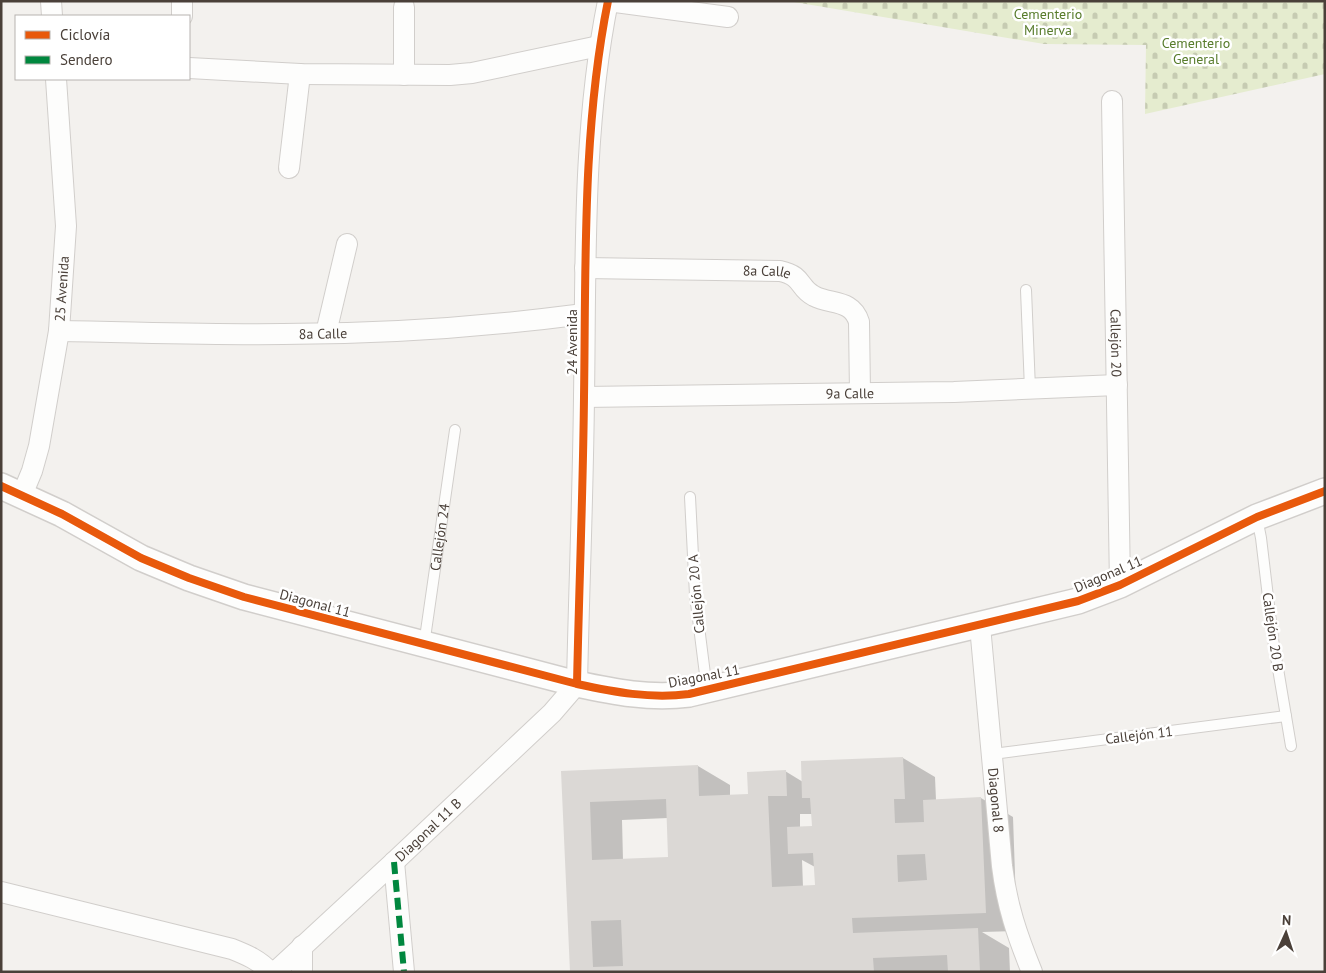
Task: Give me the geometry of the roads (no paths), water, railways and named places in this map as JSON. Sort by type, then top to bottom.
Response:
[{"type":"street","points":[[51,1],[52,15]]},
{"type":"street","points":[[182,1],[182,15]]},
{"type":"street","points":[[608,1],[728,17]]},
{"type":"street","name":"24 Avenida","points":[[577,684],[585,268],[592,123],[599,46],[608,1]]},
{"type":"street","points":[[404,7],[404,75]]},
{"type":"street","points":[[190,68],[300,74],[404,75],[472,73],[599,46]]},
{"type":"street","points":[[289,168],[300,74]]},
{"type":"street","name":"25 Avenida","points":[[12,491],[32,471],[39,446],[59,332],[66,226],[56,80]]},
{"type":"street","name":"Callejón 20","points":[[1112,101],[1120,585]]},
{"type":"street","points":[[326,333],[347,244]]},
{"type":"street","name":"8a Calle","points":[[585,268],[780,271],[790,273],[798,278],[813,296],[839,302],[857,314],[859,322],[860,393]]},
{"type":"street","name":"8a Calle","points":[[59,332],[326,333],[469,327],[584,314]]},
{"type":"street","name":"9a Calle","points":[[584,397],[954,392],[1117,385]]},
{"type":"street","name":"Diagonal 11","points":[[12,491],[62,514],[141,558],[189,578],[244,597],[577,684],[640,696],[668,697],[707,690],[1078,601],[1120,585],[1257,517],[1325,491]]},
{"type":"street","name":"Diagonal 8","points":[[980,626],[1005,892],[1014,927],[1032,972]]},
{"type":"street","name":"Diagonal 11 B","points":[[275,972],[552,713],[577,684]]},
{"type":"street","points":[[394,862],[404,972]]},
{"type":"street","points":[[1,892],[232,949],[252,957],[263,964],[270,972]]},
{"type":"street","points":[[302,946],[302,972]]},
{"type":"lane","points":[[1026,290],[1030,389]]},
{"type":"lane","name":"Callejón 24","points":[[424,645],[455,430]]},
{"type":"lane","name":"Callejón 20 A","points":[[690,497],[695,595],[707,690]]},
{"type":"lane","name":"Callejón 20 B","points":[[1257,517],[1262,538],[1273,639],[1292,746]]},
{"type":"lane","name":"Callejón 11","points":[[993,754],[1286,716]]},
{"type":"park label","name":"Cementerio Minerva","points":[[1048,22]]},
{"type":"park label","name":"Cementerio General","points":[[1196,52]]}]
